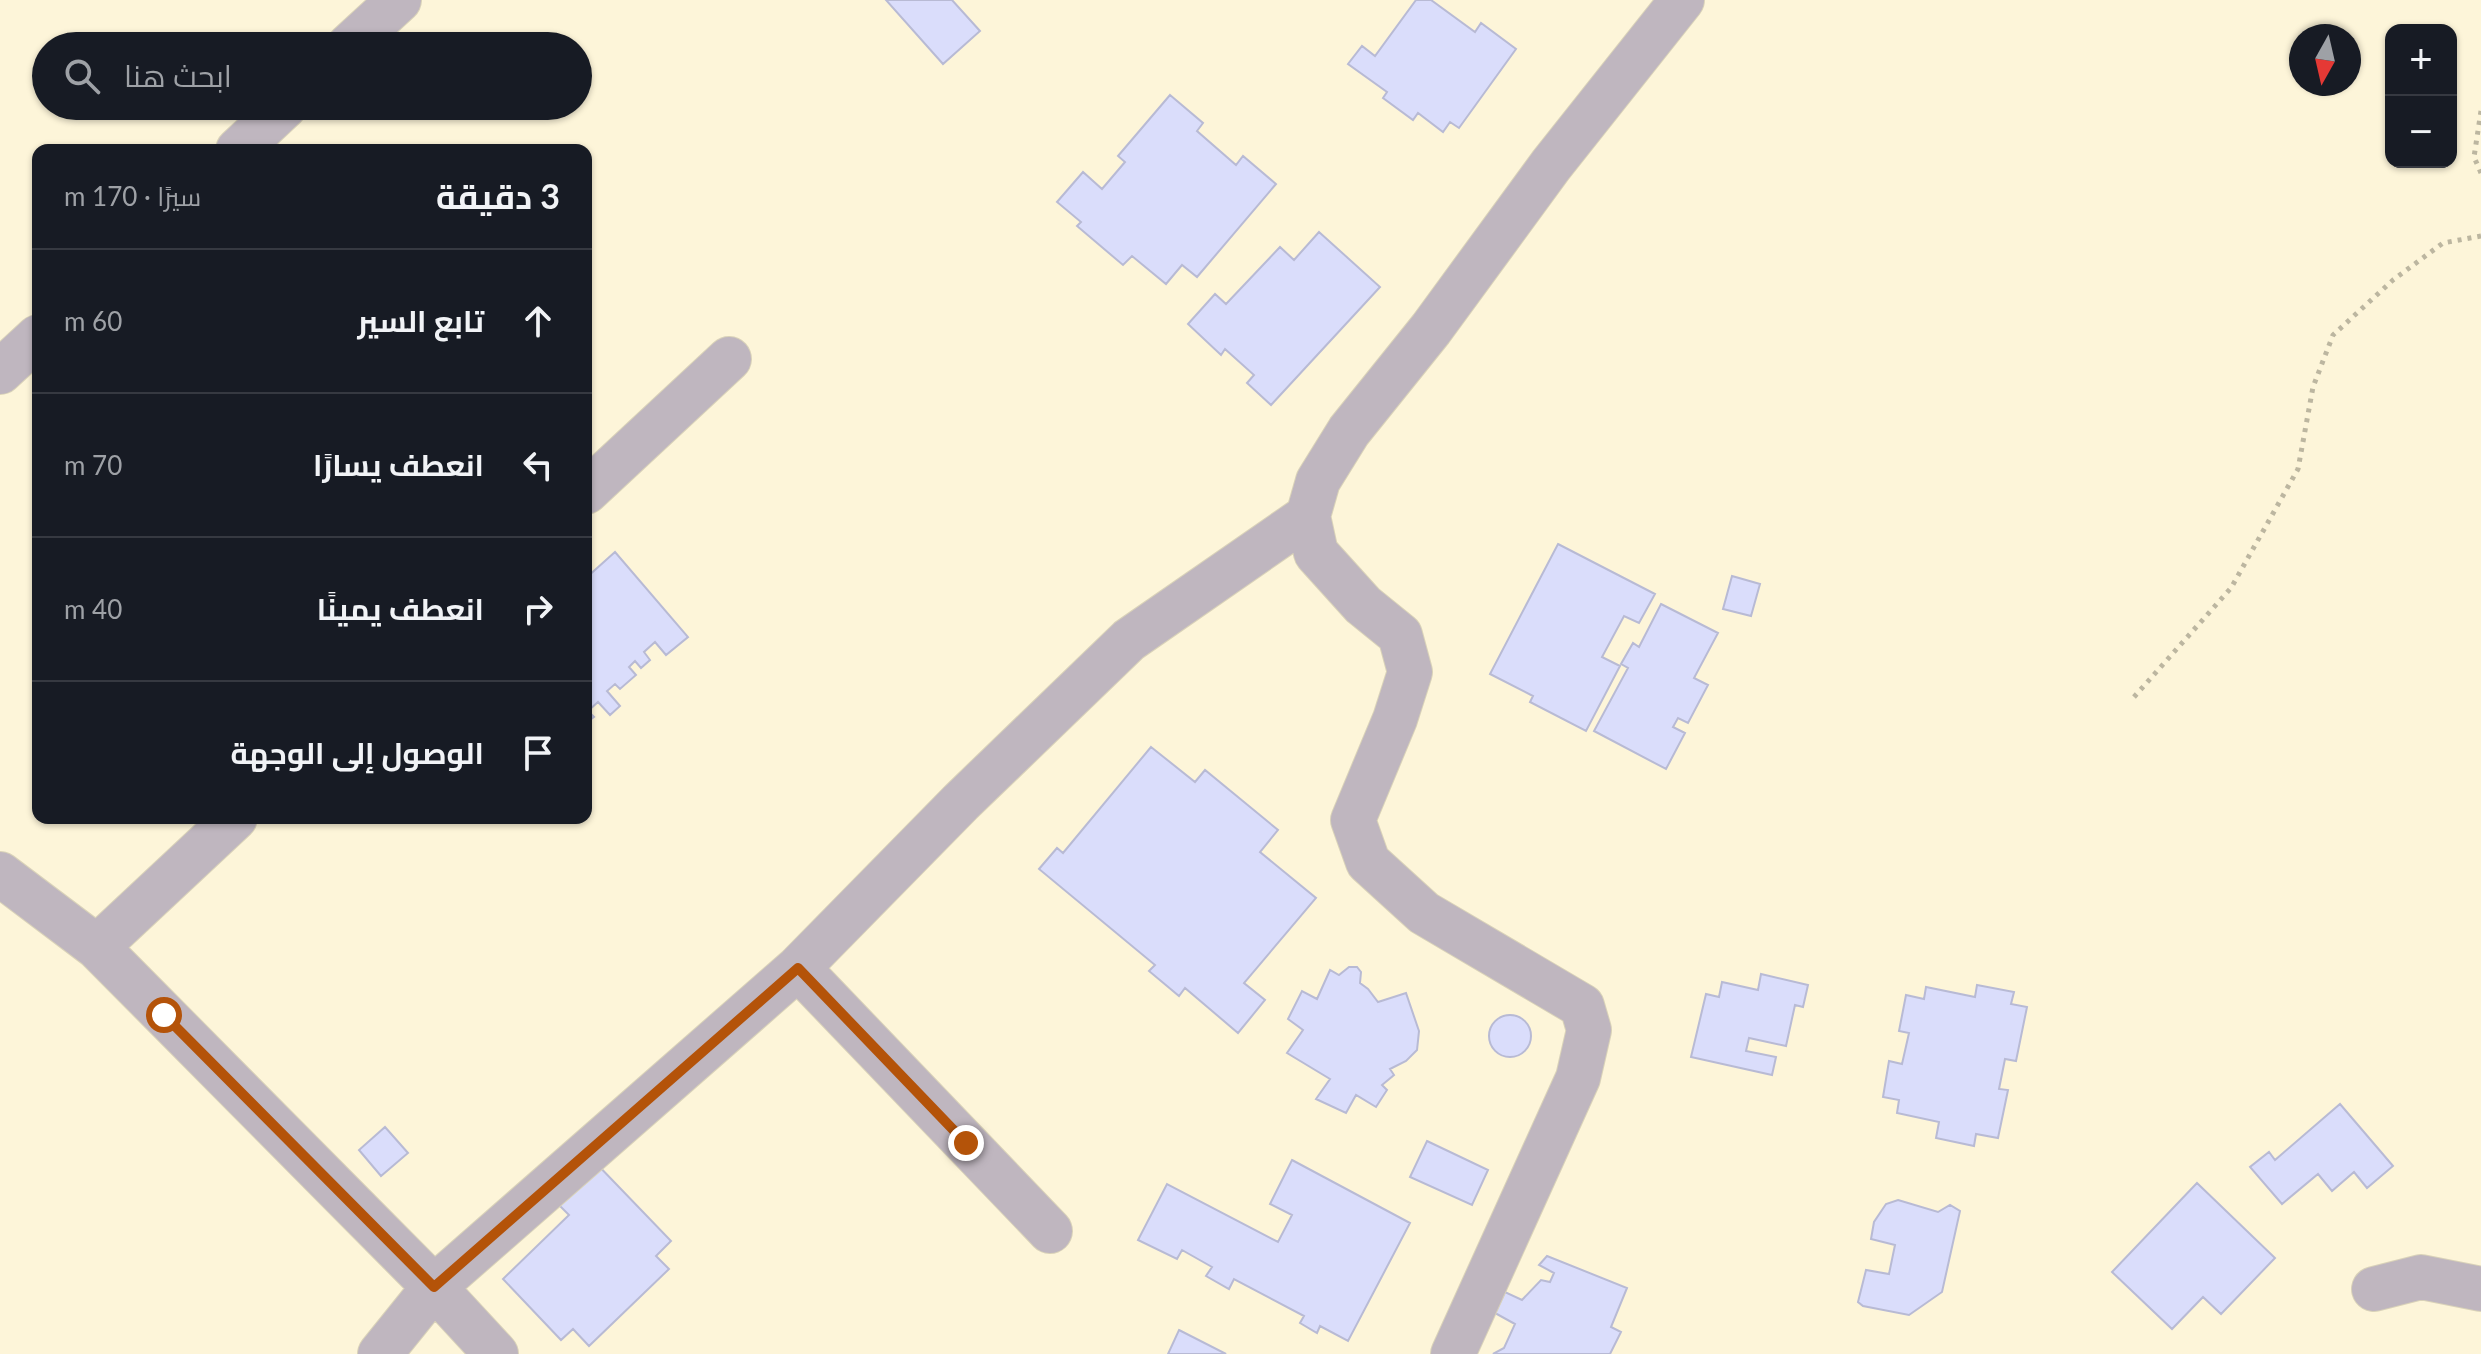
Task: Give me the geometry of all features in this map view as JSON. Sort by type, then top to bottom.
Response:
[{"type":"street","points":[[364,32],[399,0]]},
{"type":"street","points":[[1453,1354],[1578,1078],[1589,1030],[1582,1006],[1424,913],[1368,862],[1353,820],[1395,719],[1410,672],[1400,635],[1363,605],[1316,553],[1308,516],[1318,481],[1349,431],[1431,329],[1551,165],[1682,0]]},
{"type":"street","points":[[244,144],[270,120]]},
{"type":"street","points":[[0,372],[32,343]]},
{"type":"street","points":[[592,486],[729,359]]},
{"type":"street","points":[[380,1354],[434,1287],[798,968],[961,802],[1129,640],[1308,516]]},
{"type":"street","points":[[97,947],[229,824]]},
{"type":"street","points":[[0,874],[97,947],[434,1287],[496,1354]]},
{"type":"street","points":[[798,968],[1050,1231]]},
{"type":"street","points":[[2374,1289],[2421,1277],[2481,1289]]},
{"type":"path","points":[[2481,111],[2474,157],[2481,173]]},
{"type":"path","points":[[2134,697],[2231,588],[2298,469],[2313,387],[2333,335],[2393,280],[2443,243],[2481,236]]},
{"type":"building","points":[[886,0],[952,0],[980,31],[943,64]]},
{"type":"building","points":[[1416,0],[1431,0],[1475,32],[1481,23],[1516,49],[1459,128],[1450,122],[1443,132],[1418,113],[1413,120],[1383,98],[1387,92],[1348,64],[1362,46],[1375,56]]},
{"type":"building","points":[[1170,95],[1203,123],[1197,131],[1236,165],[1243,156],[1276,184],[1197,277],[1182,265],[1166,284],[1132,256],[1123,265],[1077,226],[1081,222],[1057,202],[1083,172],[1102,189],[1125,162],[1118,156]]},
{"type":"building","points":[[1319,232],[1380,287],[1271,405],[1247,383],[1254,375],[1225,349],[1221,355],[1188,324],[1215,294],[1226,304],[1280,247],[1294,260]]},
{"type":"building","points":[[1558,544],[1655,594],[1639,623],[1624,616],[1602,657],[1620,666],[1586,731],[1530,702],[1533,696],[1490,674]]},
{"type":"building","points":[[615,552],[688,637],[666,655],[655,642],[644,652],[650,660],[641,668],[635,661],[629,667],[636,675],[620,689],[615,684],[607,691],[620,706],[610,715],[598,702],[592,707],[592,573]]},
{"type":"building","points":[[1732,576],[1760,584],[1751,616],[1723,609]]},
{"type":"building","points":[[1661,604],[1718,633],[1694,678],[1708,685],[1688,723],[1678,718],[1673,727],[1685,733],[1666,769],[1594,731],[1628,668],[1621,664],[1633,643],[1639,647]]},
{"type":"building","points":[[1151,747],[1195,782],[1205,770],[1278,830],[1260,852],[1316,898],[1244,983],[1265,1000],[1238,1033],[1185,988],[1179,996],[1149,971],[1155,965],[1039,869],[1057,848],[1063,853]]},
{"type":"building","points":[[1349,967],[1357,967],[1361,972],[1360,983],[1378,1002],[1406,993],[1419,1031],[1417,1050],[1406,1061],[1390,1069],[1394,1075],[1382,1085],[1387,1090],[1376,1107],[1356,1095],[1346,1113],[1316,1099],[1330,1079],[1287,1053],[1303,1030],[1288,1019],[1302,991],[1317,999],[1330,970],[1339,975]]},
{"type":"building","points":[[1761,974],[1808,985],[1803,1007],[1795,1005],[1786,1046],[1749,1038],[1746,1051],[1776,1057],[1772,1075],[1691,1057],[1706,994],[1719,997],[1722,982],[1758,990]]},
{"type":"building","points":[[1977,985],[2014,992],[2011,1004],[2027,1007],[2016,1061],[2005,1059],[1999,1089],[2008,1090],[1998,1138],[1976,1134],[1974,1146],[1936,1138],[1939,1122],[1897,1113],[1899,1100],[1883,1097],[1889,1061],[1902,1064],[1909,1033],[1899,1031],[1906,995],[1924,999],[1926,987],[1975,997]]},
{"type":"building","points":[[1510,1015],[1525,1021],[1531,1036],[1525,1051],[1510,1057],[1495,1051],[1489,1036],[1495,1021]]},
{"type":"building","points":[[2340,1104],[2393,1166],[2367,1188],[2354,1172],[2332,1191],[2318,1174],[2282,1204],[2250,1167],[2269,1152],[2275,1160]]},
{"type":"building","points":[[385,1127],[408,1153],[381,1176],[359,1150]]},
{"type":"building","points":[[1427,1141],[1488,1170],[1472,1205],[1410,1177]]},
{"type":"building","points":[[592,1159],[671,1241],[656,1256],[669,1269],[589,1346],[573,1329],[561,1340],[503,1279],[569,1215],[551,1197]]},
{"type":"building","points":[[1292,1160],[1410,1223],[1348,1341],[1320,1326],[1317,1333],[1300,1323],[1304,1316],[1234,1279],[1229,1289],[1206,1276],[1212,1267],[1182,1250],[1177,1259],[1138,1240],[1167,1184],[1278,1242],[1292,1215],[1270,1204]]},
{"type":"building","points":[[2197,1183],[2275,1258],[2221,1314],[2203,1297],[2172,1329],[2112,1272]]},
{"type":"building","points":[[1898,1200],[1938,1212],[1950,1205],[1960,1211],[1942,1292],[1909,1315],[1863,1306],[1858,1302],[1866,1270],[1889,1274],[1895,1245],[1871,1239],[1874,1222],[1886,1204]]},
{"type":"building","points":[[1547,1256],[1627,1288],[1611,1327],[1621,1332],[1610,1354],[1493,1354],[1504,1348],[1515,1324],[1495,1313],[1505,1292],[1522,1300],[1541,1280],[1550,1282],[1554,1273],[1539,1265]]},
{"type":"building","points":[[1179,1330],[1226,1354],[1168,1354]]},
{"type":"route","points":[[164,1015],[434,1287],[798,968],[966,1143]]}]
